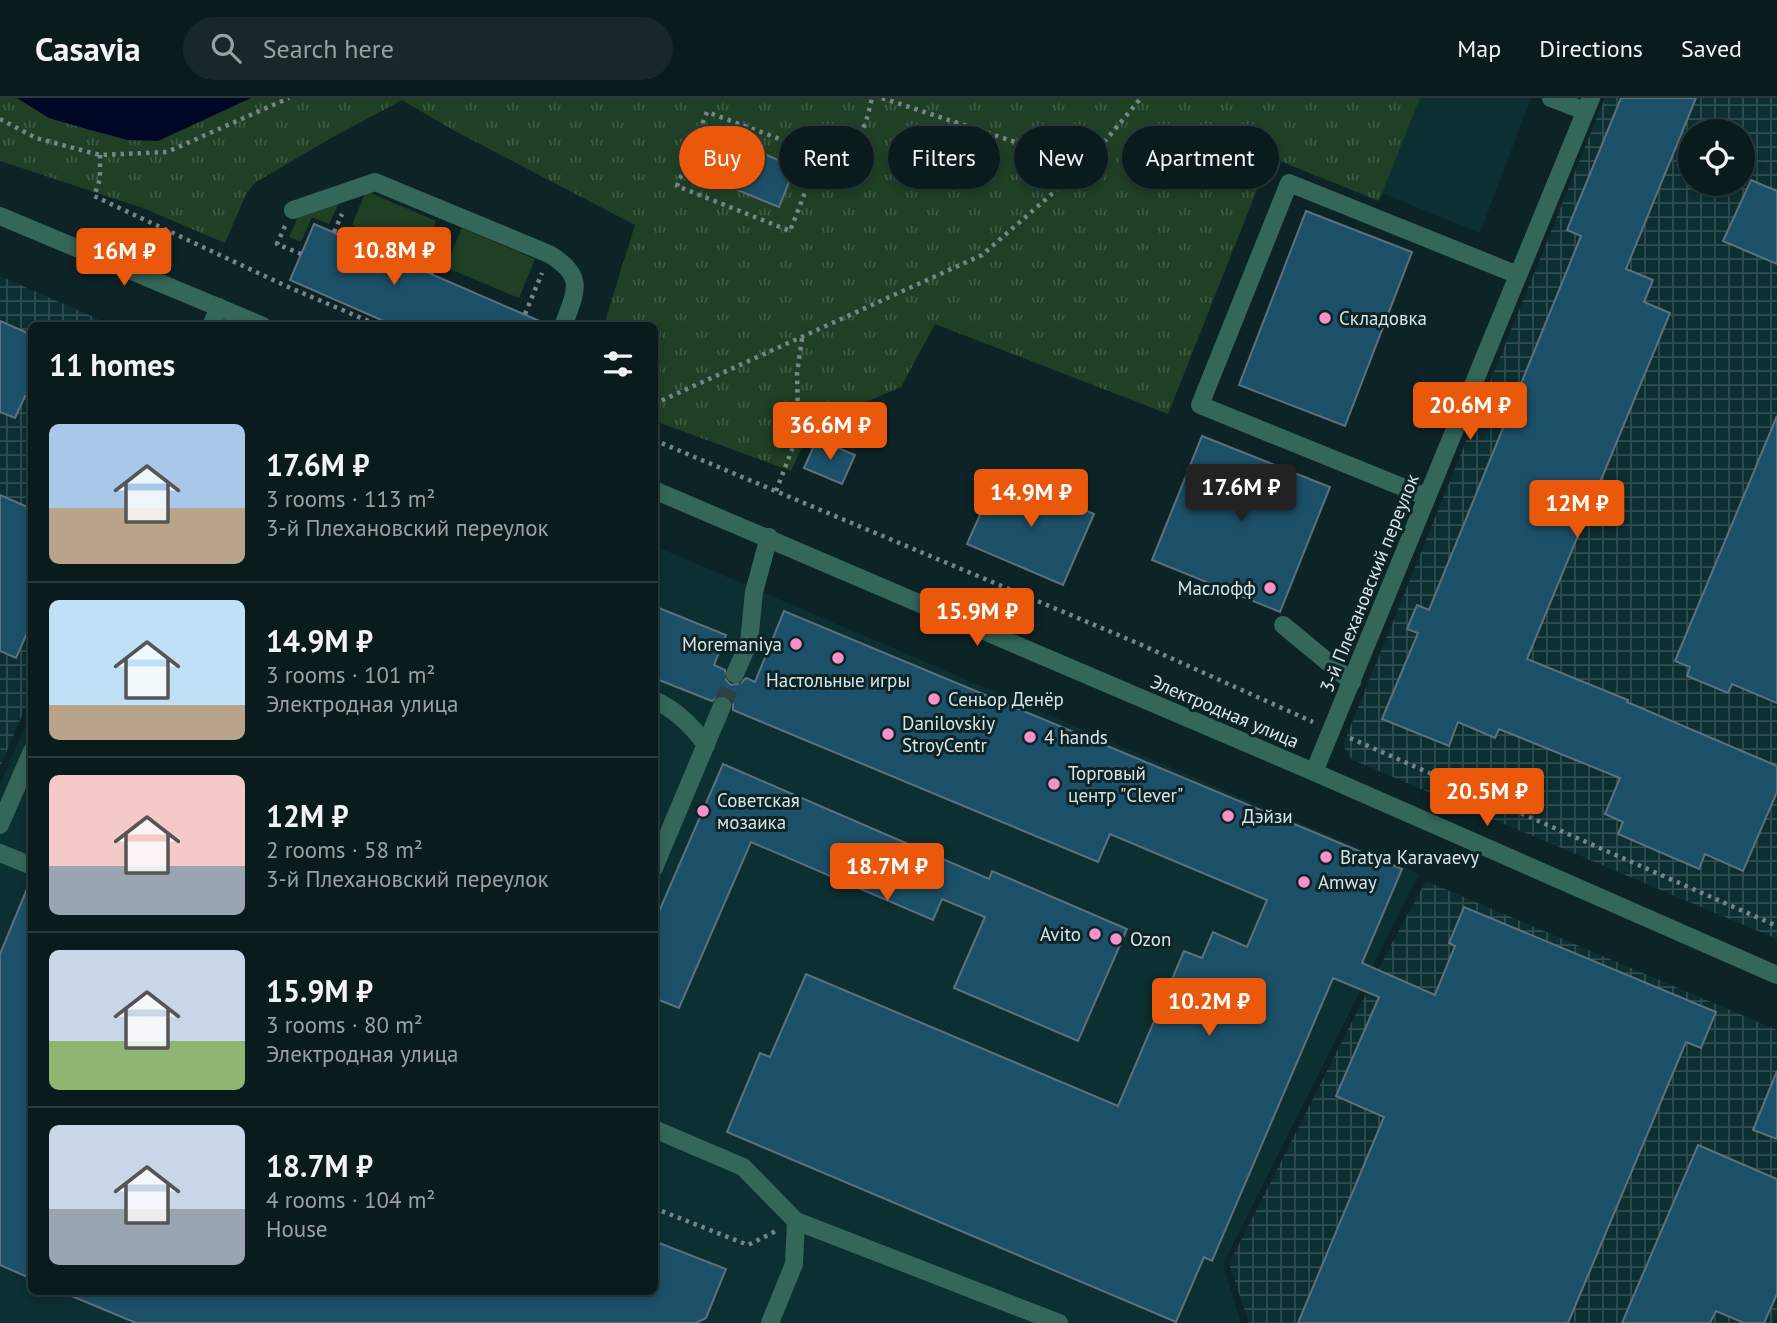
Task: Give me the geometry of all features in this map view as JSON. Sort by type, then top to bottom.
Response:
[{"type":"street","points":[[1551,98],[1588,105]]},
{"type":"street","name":"3-й Плехановский переулок","points":[[1314,772],[1588,105]]},
{"type":"street","points":[[293,209],[375,182],[456,215],[549,254],[563,263],[572,272],[575,282],[574,297],[565,322]]},
{"type":"street","points":[[1427,497],[1200,405],[1289,183],[1518,275]]},
{"type":"street","points":[[0,216],[254,322]]},
{"type":"street","points":[[213,322],[219,307]]},
{"type":"street","name":"Электродная улица","points":[[658,491],[1314,772],[1777,975]]},
{"type":"street","points":[[735,674],[749,642],[754,592],[769,537]]},
{"type":"street","points":[[1283,625],[1352,682]]},
{"type":"street","points":[[658,702],[694,729],[706,745]]},
{"type":"street","points":[[658,859],[722,706]]},
{"type":"street","points":[[0,825],[28,760]]},
{"type":"street","points":[[0,853],[28,864]]},
{"type":"street","points":[[658,1131],[743,1167],[796,1220],[1059,1323]]},
{"type":"street","points":[[770,1323],[794,1264],[796,1220]]},
{"type":"path","points":[[0,119],[36,138],[100,155],[167,152],[289,98]]},
{"type":"path","points":[[863,126],[872,98]]},
{"type":"path","points":[[882,98],[1014,142]]},
{"type":"path","points":[[1108,137],[1141,98]]},
{"type":"path","points":[[707,112],[820,154],[790,231],[677,186],[707,112]]},
{"type":"path","points":[[100,155],[100,179],[94,196],[286,286],[371,322]]},
{"type":"path","points":[[658,402],[982,255],[1058,189]]},
{"type":"path","points":[[293,209],[277,244],[301,254]]},
{"type":"path","points":[[431,274],[456,215]]},
{"type":"path","points":[[525,314],[549,254]]},
{"type":"path","points":[[776,491],[793,447],[798,416],[797,373],[802,337]]},
{"type":"path","points":[[658,442],[1135,642],[1315,723]]},
{"type":"path","points":[[1349,738],[1777,926]]},
{"type":"path","points":[[658,1210],[748,1245],[796,1220]]},
{"type":"shaded area","points":[[17,98],[251,98],[158,141],[128,140],[49,118]]},
{"type":"shaded area","points":[[1420,98],[1531,98],[1480,233],[1382,193]]},
{"type":"shaded area","points":[[1605,98],[1777,98],[1777,939],[1355,761],[1343,745]]},
{"type":"shaded area","points":[[0,276],[105,322],[28,322],[28,701],[0,767]]},
{"type":"shaded area","points":[[658,547],[1419,874],[1223,1264],[1241,1323],[0,1323],[0,784],[28,720],[28,1295],[658,1295]]},
{"type":"shaded area","points":[[1426,881],[1777,1030],[1777,1318],[1773,1323],[1249,1323],[1229,1264]]},
{"type":"green space","points":[[0,98],[1420,98],[1379,201],[1279,161],[1279,126],[1122,126],[1122,189],[1257,189],[1168,414],[935,324],[901,387],[812,425],[791,471],[658,422],[658,322],[605,322],[635,225],[453,130],[402,100],[256,182],[246,194],[225,243],[143,208],[0,161]]},
{"type":"green space","points":[[366,191],[436,221],[422,255],[352,225]]},
{"type":"green space","points":[[341,199],[329,224],[312,217],[301,242],[289,237],[299,214]]},
{"type":"green space","points":[[462,228],[535,259],[519,298],[445,267]]},
{"type":"building","points":[[1621,98],[1696,98],[1687,119],[1678,119],[1678,142],[1626,269],[1653,280],[1644,302],[1670,313],[1527,659],[1777,766],[1777,792],[1743,871],[1705,854],[1699,869],[1618,834],[1623,822],[1605,814],[1620,778],[1499,729],[1495,738],[1458,722],[1449,746],[1382,719],[1418,633],[1407,629],[1417,605],[1429,610],[1581,236],[1567,230]]},
{"type":"building","points":[[765,154],[779,160],[779,189],[786,189],[779,207],[735,189],[765,189]]},
{"type":"building","points":[[1755,182],[1777,191],[1777,264],[1723,241],[1744,196],[1755,196]]},
{"type":"building","name":"Складовка","points":[[1306,211],[1412,252],[1345,426],[1239,385]]},
{"type":"building","points":[[314,224],[542,322],[386,322],[290,280]]},
{"type":"building","points":[[0,321],[28,333],[28,397],[25,396],[15,418],[0,412]]},
{"type":"building","points":[[1777,416],[1777,703],[1732,684],[1728,693],[1687,676],[1690,667],[1675,661]]},
{"type":"building","points":[[1202,436],[1330,487],[1280,612],[1152,560]]},
{"type":"building","points":[[817,439],[855,455],[842,484],[804,468]]},
{"type":"building","points":[[999,472],[1094,514],[1063,585],[967,544]]},
{"type":"building","points":[[0,495],[28,507],[28,631],[16,658],[0,651]]},
{"type":"building","points":[[658,608],[726,635],[714,665],[725,670],[726,680],[731,685],[741,683],[746,678],[755,682],[784,611],[1402,869],[1362,963],[1435,995],[1455,946],[1449,943],[1464,907],[1716,1012],[1701,1048],[1686,1042],[1568,1323],[1298,1323],[1384,1117],[1336,1096],[1379,997],[1333,978],[1212,1261],[1204,1257],[1176,1322],[727,1132],[760,1053],[770,1057],[806,974],[1118,1106],[1184,951],[1202,958],[1213,932],[1247,947],[1267,900],[1110,834],[1098,862],[733,710],[733,704],[727,696],[720,695],[712,701],[658,680]]},
{"type":"building","points":[[723,764],[989,879],[992,871],[1127,929],[1078,1041],[954,988],[985,917],[942,899],[933,920],[751,842],[679,1008],[658,1000],[658,914]]},
{"type":"building","points":[[28,886],[28,1277],[0,1265],[0,954]]},
{"type":"building","points":[[1777,1071],[1777,1139],[1753,1130]]},
{"type":"building","points":[[1698,1145],[1777,1179],[1777,1294],[1764,1323],[1744,1323],[1716,1311],[1710,1323],[1622,1323]]},
{"type":"building","points":[[658,1243],[726,1269],[706,1318],[696,1323],[136,1323],[69,1295],[658,1295]]},
{"type":"tunnel","points":[[722,706],[735,674]]},
{"type":"place","name":"Складовка","points":[[1325,318]]},
{"type":"place","name":"Маслофф","points":[[1270,588]]},
{"type":"place","name":"Moremaniya","points":[[796,644]]},
{"type":"place","name":"Настольные игры","points":[[838,658]]},
{"type":"place","name":"Сеньор Денёр","points":[[934,699]]},
{"type":"place","name":"Danilovskiy StroyCentr","points":[[888,734]]},
{"type":"place","name":"4 hands","points":[[1030,737]]},
{"type":"place","name":"Торговый центр \"Clever\"","points":[[1054,784]]},
{"type":"place","name":"Советская мозаика","points":[[703,811]]},
{"type":"place","name":"Дэйзи","points":[[1228,816]]},
{"type":"place","name":"Bratya Karavaevy","points":[[1326,857]]},
{"type":"place","name":"Amway","points":[[1304,882]]},
{"type":"place","name":"Avito","points":[[1095,934]]},
{"type":"place","name":"Ozon","points":[[1116,939]]}]
